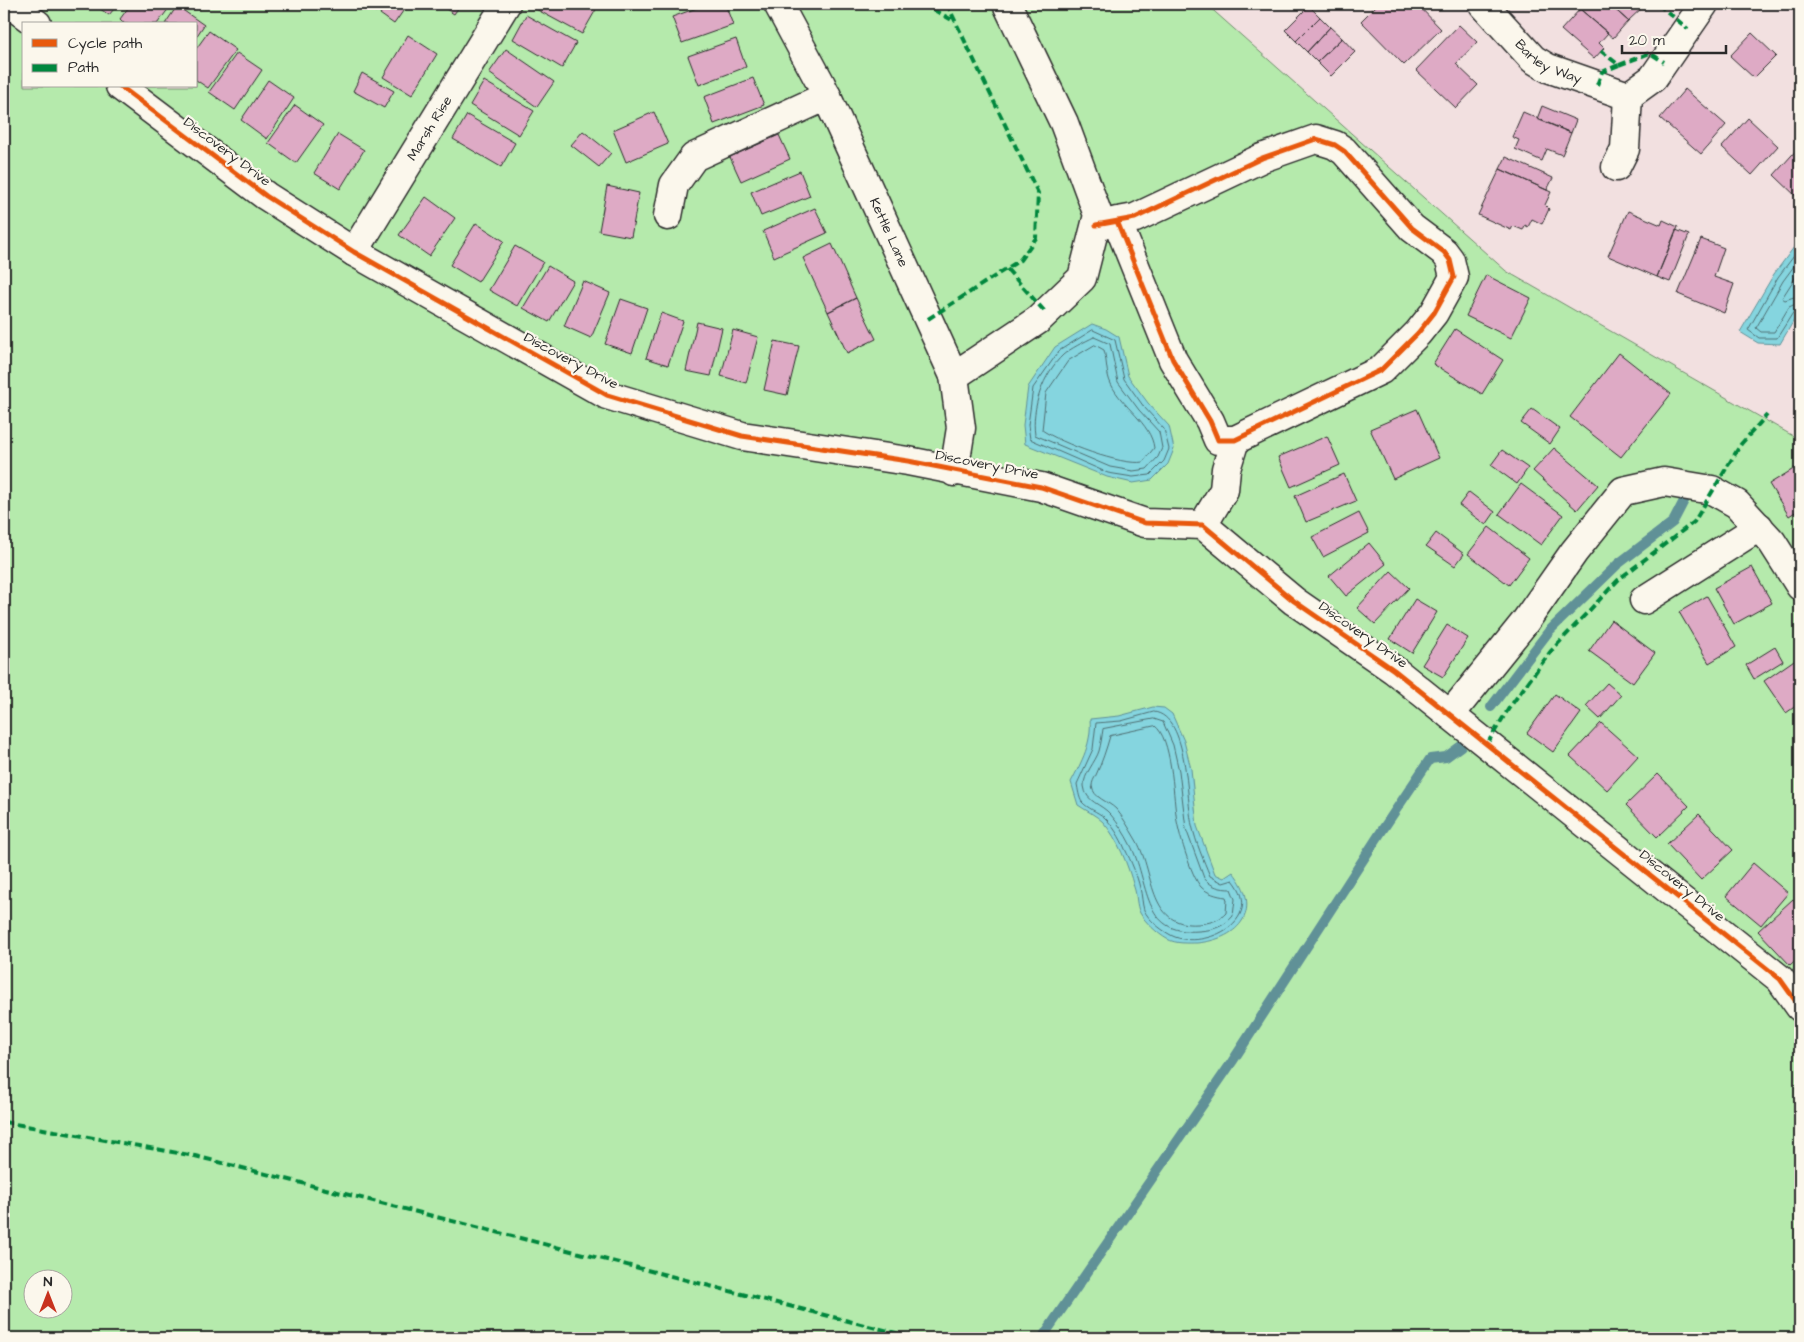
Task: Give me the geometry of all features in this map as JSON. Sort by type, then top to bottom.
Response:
[{"type":"street","name":"Marsh Rise","points":[[354,252],[506,4]]},
{"type":"street","name":"Kettle Lane","points":[[778,4],[827,96],[954,376],[961,428],[954,472]]},
{"type":"street","points":[[1007,4],[1064,123],[1098,214],[1107,223],[1173,360],[1210,421],[1218,440],[1235,440],[1381,370],[1418,333],[1434,313],[1454,276],[1450,260],[1444,252],[1412,228],[1344,151],[1324,140],[1316,139],[1262,158],[1135,218],[1107,223]]},
{"type":"street","name":"Barley Way","points":[[1483,4],[1533,59],[1548,68],[1628,96]]},
{"type":"street","points":[[1616,168],[1626,149],[1628,96],[1653,78],[1704,4]]},
{"type":"street","points":[[14,5],[35,22]]},
{"type":"street","name":"Discovery Drive","points":[[123,88],[266,196],[354,252],[607,395],[742,436],[908,461],[954,472],[1041,487],[1145,523],[1203,524],[1294,601],[1394,670],[1780,978],[1800,1007]]},
{"type":"street","points":[[668,216],[674,185],[694,156],[827,96]]},
{"type":"street","points":[[954,376],[1038,320],[1082,278],[1107,223]]},
{"type":"street","points":[[1203,524],[1224,490],[1226,469],[1235,440]]},
{"type":"street","points":[[1450,714],[1525,622],[1574,552],[1623,491],[1664,482],[1712,490],[1738,504],[1772,542],[1800,586]]},
{"type":"street","points":[[1644,600],[1759,527]]},
{"type":"green space","points":[[4,4],[1206,4],[1506,271],[1800,440],[1800,1338],[4,1338]]},
{"type":"water","points":[[1800,239],[1800,310],[1780,344],[1758,343],[1740,332],[1774,274]]},
{"type":"water","points":[[1092,324],[1106,329],[1119,337],[1128,376],[1148,403],[1169,426],[1174,449],[1168,464],[1152,480],[1133,483],[1107,477],[1025,444],[1023,425],[1028,387],[1055,347]]},
{"type":"water","points":[[1153,707],[1164,708],[1172,714],[1184,741],[1191,769],[1197,826],[1215,874],[1224,878],[1233,872],[1242,886],[1246,898],[1246,910],[1243,920],[1236,929],[1212,940],[1197,943],[1174,942],[1163,937],[1148,924],[1139,910],[1132,879],[1118,844],[1103,822],[1078,805],[1071,782],[1088,744],[1090,719],[1119,716]]},
{"type":"building","points":[[93,4],[118,4],[109,15]]},
{"type":"building","points":[[131,4],[172,4],[158,22],[123,22],[120,19]]},
{"type":"building","points":[[363,4],[382,4],[376,12]]},
{"type":"building","points":[[387,4],[408,4],[394,24],[380,14]]},
{"type":"building","points":[[438,4],[461,4],[454,14]]},
{"type":"building","points":[[533,4],[593,4],[598,6],[582,34],[532,7]]},
{"type":"building","points":[[708,4],[725,4],[733,25],[682,43],[672,17]]},
{"type":"building","points":[[1378,4],[1417,4],[1441,29],[1404,65],[1361,21]]},
{"type":"building","points":[[1585,4],[1609,4],[1628,21],[1613,38],[1580,9]]},
{"type":"building","points":[[1609,4],[1642,4],[1644,6],[1628,21]]},
{"type":"building","points":[[177,6],[204,25],[198,34],[198,22],[166,22]]},
{"type":"building","points":[[1309,6],[1320,17],[1296,41],[1285,30]]},
{"type":"building","points":[[1580,9],[1608,33],[1599,43],[1604,48],[1594,59],[1561,30]]},
{"type":"building","points":[[526,15],[576,43],[562,68],[513,39]]},
{"type":"building","points":[[1320,17],[1330,27],[1307,52],[1296,41]]},
{"type":"building","points":[[1459,25],[1477,42],[1456,64],[1478,85],[1456,108],[1416,70]]},
{"type":"building","points":[[1330,27],[1342,38],[1317,62],[1307,52]]},
{"type":"building","points":[[209,31],[236,50],[208,88],[198,81],[198,46]]},
{"type":"building","points":[[1752,33],[1776,56],[1754,78],[1730,56]]},
{"type":"building","points":[[408,35],[437,54],[412,95],[383,77]]},
{"type":"building","points":[[1342,38],[1355,52],[1331,76],[1317,62]]},
{"type":"building","points":[[736,39],[746,67],[699,85],[688,56]]},
{"type":"building","points":[[506,49],[554,82],[537,107],[489,73]]},
{"type":"building","points":[[237,53],[262,70],[235,110],[209,92]]},
{"type":"building","points":[[362,73],[394,91],[384,108],[353,91]]},
{"type":"building","points":[[753,78],[764,105],[714,124],[704,97]]},
{"type":"building","points":[[268,80],[294,98],[267,139],[241,120]]},
{"type":"building","points":[[484,81],[534,111],[519,135],[470,105]]},
{"type":"building","points":[[1685,89],[1726,125],[1701,154],[1660,118]]},
{"type":"building","points":[[295,105],[323,125],[296,163],[268,143]]},
{"type":"building","points":[[1542,106],[1576,120],[1571,133],[1537,119]]},
{"type":"building","points":[[654,112],[668,144],[626,162],[613,130]]},
{"type":"building","points":[[1523,112],[1571,133],[1562,155],[1547,149],[1542,161],[1515,149],[1519,140],[1512,137]]},
{"type":"building","points":[[467,115],[515,143],[501,167],[453,139]]},
{"type":"building","points":[[1748,118],[1778,146],[1752,175],[1722,147]]},
{"type":"building","points":[[583,131],[611,153],[599,167],[571,145]]},
{"type":"building","points":[[338,134],[364,150],[340,189],[314,173]]},
{"type":"building","points":[[779,135],[790,159],[741,181],[730,157]]},
{"type":"building","points":[[1800,146],[1800,200],[1774,175]]},
{"type":"building","points":[[1506,157],[1553,178],[1547,190],[1500,169]]},
{"type":"building","points":[[1500,169],[1551,192],[1545,205],[1549,209],[1542,224],[1532,219],[1528,227],[1525,225],[1523,230],[1513,226],[1511,230],[1478,215]]},
{"type":"building","points":[[800,171],[810,196],[761,216],[751,192]]},
{"type":"building","points":[[607,186],[639,193],[631,237],[599,231]]},
{"type":"building","points":[[426,197],[455,218],[429,256],[399,235]]},
{"type":"building","points":[[815,208],[827,233],[774,257],[763,231]]},
{"type":"building","points":[[1628,211],[1661,225],[1663,220],[1678,227],[1657,277],[1608,256]]},
{"type":"building","points":[[476,223],[504,241],[478,282],[450,265]]},
{"type":"building","points":[[1676,230],[1689,235],[1670,282],[1657,277]]},
{"type":"building","points":[[1701,239],[1724,248],[1714,277],[1734,284],[1724,313],[1678,294]]},
{"type":"building","points":[[832,244],[856,298],[828,312],[803,258]]},
{"type":"building","points":[[515,246],[543,262],[517,306],[489,290]]},
{"type":"building","points":[[548,266],[573,281],[549,322],[523,308]]},
{"type":"building","points":[[1486,275],[1531,298],[1511,338],[1466,316]]},
{"type":"building","points":[[583,281],[610,293],[591,338],[564,326]]},
{"type":"building","points":[[856,298],[876,339],[847,353],[828,312]]},
{"type":"building","points":[[621,299],[647,308],[632,353],[605,344]]},
{"type":"building","points":[[661,313],[683,321],[668,365],[646,358]]},
{"type":"building","points":[[697,322],[722,328],[711,376],[686,371]]},
{"type":"building","points":[[1455,329],[1503,360],[1482,394],[1433,364]]},
{"type":"building","points":[[733,330],[758,337],[746,383],[721,376]]},
{"type":"building","points":[[775,341],[799,346],[787,395],[764,390]]},
{"type":"building","points":[[1619,353],[1671,394],[1621,457],[1570,417]]},
{"type":"building","points":[[1417,409],[1439,458],[1393,479],[1370,429]]},
{"type":"building","points":[[1532,409],[1560,429],[1550,444],[1521,423]]},
{"type":"building","points":[[1327,436],[1340,465],[1291,487],[1278,457]]},
{"type":"building","points":[[1554,448],[1598,485],[1577,510],[1533,471]]},
{"type":"building","points":[[1502,450],[1528,468],[1517,484],[1491,465]]},
{"type":"building","points":[[1800,465],[1800,509],[1789,516],[1769,484]]},
{"type":"building","points":[[1344,474],[1356,501],[1306,522],[1295,496]]},
{"type":"building","points":[[1521,484],[1563,515],[1541,545],[1499,514]]},
{"type":"building","points":[[1469,492],[1495,512],[1486,525],[1459,505]]},
{"type":"building","points":[[1359,513],[1369,533],[1323,557],[1312,537]]},
{"type":"building","points":[[1489,527],[1529,558],[1509,585],[1468,554]]},
{"type":"building","points":[[1436,533],[1464,554],[1455,566],[1426,546]]},
{"type":"building","points":[[1369,543],[1386,564],[1346,596],[1329,576]]},
{"type":"building","points":[[1752,567],[1772,603],[1734,624],[1714,588]]},
{"type":"building","points":[[1391,571],[1409,588],[1375,624],[1357,608]]},
{"type":"building","points":[[1707,596],[1736,647],[1709,663],[1679,612]]},
{"type":"building","points":[[1415,599],[1437,612],[1412,653],[1390,639]]},
{"type":"building","points":[[1611,620],[1655,653],[1633,683],[1589,651]]},
{"type":"building","points":[[1447,625],[1468,638],[1443,677],[1422,665]]},
{"type":"building","points":[[1775,647],[1783,661],[1754,679],[1746,665]]},
{"type":"building","points":[[1800,656],[1800,703],[1786,713],[1764,681]]},
{"type":"building","points":[[1607,683],[1621,695],[1600,719],[1586,706]]},
{"type":"building","points":[[1555,694],[1581,713],[1553,752],[1527,733]]},
{"type":"building","points":[[1601,723],[1638,756],[1607,790],[1570,756]]},
{"type":"building","points":[[1658,774],[1689,806],[1657,837],[1626,805]]},
{"type":"building","points":[[1699,814],[1733,850],[1701,880],[1667,844]]},
{"type":"building","points":[[1753,863],[1788,893],[1761,925],[1726,896]]},
{"type":"building","points":[[1793,899],[1800,907],[1800,956],[1790,965],[1758,931]]},
{"type":"waterway","points":[[1491,707],[1549,631],[1618,564],[1673,522],[1686,497]]},
{"type":"waterway","points":[[1042,1338],[1232,1062],[1430,759],[1446,757],[1461,746]]},
{"type":"marked path","points":[[923,4],[954,21]]},
{"type":"marked path","points":[[928,319],[1020,260],[1036,238],[1038,193],[947,4]]},
{"type":"marked path","points":[[1658,4],[1688,29]]},
{"type":"marked path","points":[[1597,85],[1602,72],[1619,65],[1601,51]]},
{"type":"marked path","points":[[1619,65],[1650,53],[1664,62]]},
{"type":"marked path","points":[[1007,269],[1046,313]]},
{"type":"marked path","points":[[1487,744],[1509,708],[1551,651],[1619,579],[1694,522],[1741,444],[1767,415]]},
{"type":"marked path","points":[[4,1122],[195,1156],[916,1338]]},
{"type":"cycle path","points":[[123,88],[266,196],[354,252],[607,395],[742,436],[908,461],[1041,487],[1145,523],[1203,525],[1294,601],[1394,670],[1780,979],[1800,1007]]},
{"type":"cycle path","points":[[1096,225],[1135,218],[1262,158],[1316,139],[1335,145],[1344,151],[1412,228],[1444,252],[1450,260],[1454,277],[1434,313],[1418,333],[1381,370],[1235,440],[1218,440],[1210,421],[1173,360],[1117,221]]}]
